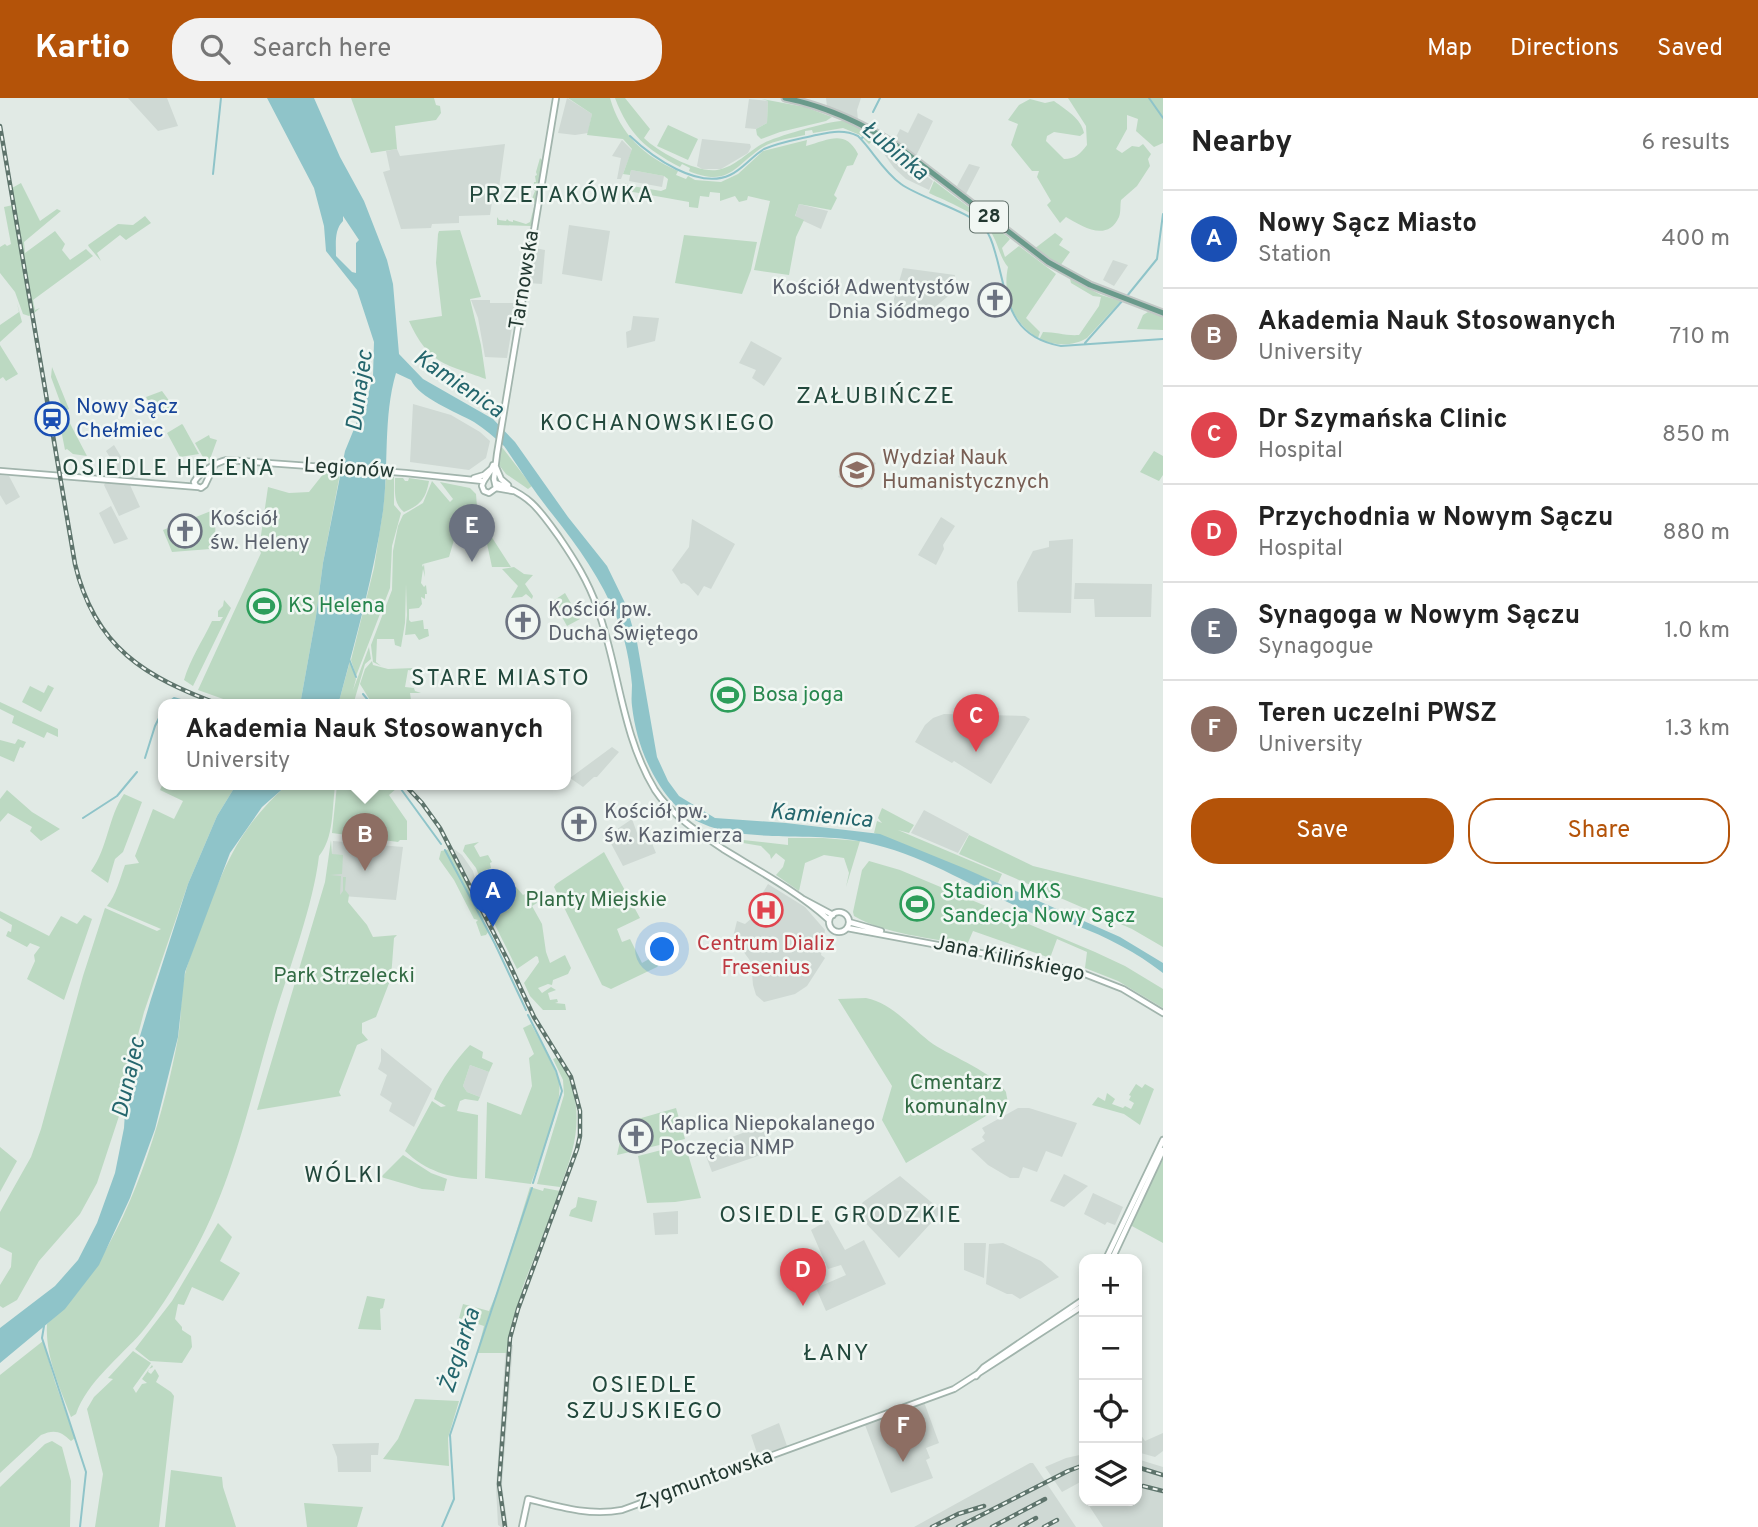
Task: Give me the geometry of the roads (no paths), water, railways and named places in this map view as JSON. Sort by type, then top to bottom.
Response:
[{"type":"main road","name":"Tarnowska","points":[[495,466],[555,98]]},
{"type":"main road","name":"28","points":[[785,98],[826,110],[876,132],[1048,262],[1090,285],[1163,313]]},
{"type":"main road","name":"Legionów","points":[[214,466],[227,460],[490,482]]},
{"type":"main road","points":[[185,486],[214,466]]},
{"type":"main road","points":[[0,471],[198,487],[204,486],[214,466]]},
{"type":"main road","points":[[470,480],[484,475],[495,466]]},
{"type":"main road","points":[[490,482],[495,466]]},
{"type":"main road","points":[[495,466],[501,479],[527,496],[541,511],[590,590],[600,615],[631,732],[647,775],[663,801],[690,827],[831,918]]},
{"type":"main road","points":[[201,476],[206,480]]},
{"type":"main road","name":"Legionów","points":[[460,479],[490,482]]},
{"type":"main road","points":[[195,480],[198,487]]},
{"type":"main road","points":[[490,482],[510,487]]},
{"type":"main road","points":[[490,482],[527,496]]},
{"type":"main road","points":[[842,913],[848,925],[842,932],[836,932],[831,928],[831,918],[842,913]]},
{"type":"main road","name":"Jana Kilińskiego","points":[[848,925],[1077,971],[1118,986],[1163,1013]]},
{"type":"main road","points":[[1108,1254],[1163,1140]]},
{"type":"main road","points":[[1114,1254],[1163,1150]]},
{"type":"main road","points":[[976,1377],[984,1367],[1079,1301]]},
{"type":"main road","points":[[976,1377],[1079,1308]]},
{"type":"main road","name":"Zygmuntowska","points":[[522,1527],[528,1499],[577,1512],[622,1510],[954,1389],[976,1377]]},
{"type":"water","points":[[267,98],[314,98],[340,157],[364,201],[387,260],[393,284],[399,354],[423,379],[493,419],[515,442],[568,517],[607,566],[626,605],[637,642],[657,757],[668,781],[679,796],[715,818],[880,834],[1120,937],[1163,963],[1163,973],[1132,952],[1098,935],[1075,925],[1034,914],[909,855],[864,842],[765,836],[716,828],[694,820],[676,806],[659,784],[641,747],[634,720],[627,651],[611,604],[589,564],[504,446],[478,425],[430,399],[415,387],[411,380],[396,373],[389,407],[385,494],[375,558],[340,699],[301,699],[323,563],[345,451],[373,376],[374,342],[357,290],[326,251],[324,226],[314,188]],"holes":[[[343,216],[359,240],[356,243],[356,273],[336,256],[337,233]]]},
{"type":"water","name":"Dunajec","points":[[233,790],[281,790],[262,807],[230,853],[185,972],[178,1037],[155,1129],[130,1198],[99,1265],[65,1309],[0,1363],[0,1328],[55,1286],[78,1260],[97,1223],[115,1173],[124,1128],[127,1080],[188,884],[217,816]]},
{"type":"waterway","points":[[213,174],[221,98]]},
{"type":"waterway","points":[[873,112],[880,98]]},
{"type":"waterway","points":[[1149,98],[1163,118]]},
{"type":"waterway","name":"Łubinka","points":[[630,136],[650,153],[676,169],[690,175],[717,178],[730,175],[764,149],[776,144],[832,132],[853,134],[858,136],[901,184],[969,216],[985,229],[992,243],[1014,315],[1031,335],[1061,346],[1163,339]]},
{"type":"waterway","points":[[861,139],[867,133]]},
{"type":"waterway","points":[[1127,296],[1157,259],[1163,214]]},
{"type":"waterway","points":[[1085,343],[1123,300]]},
{"type":"waterway","name":"Żeglarka","points":[[349,659],[356,677]]},
{"type":"waterway","name":"Żeglarka","points":[[363,694],[367,699]]},
{"type":"waterway","points":[[173,699],[177,699]]},
{"type":"waterway","points":[[145,758],[158,720]]},
{"type":"waterway","points":[[83,818],[117,796],[137,772]]},
{"type":"waterway","name":"Żeglarka","points":[[402,790],[441,844]]},
{"type":"waterway","name":"Żeglarka","points":[[445,850],[495,944],[526,1010]]},
{"type":"waterway","name":"Żeglarka","points":[[528,1015],[556,1071],[562,1091],[533,1183]]},
{"type":"waterway","name":"Żeglarka","points":[[442,1527],[454,1499],[450,1435],[532,1188]]},
{"type":"waterway","points":[[44,1326],[42,1338],[86,1472],[80,1527]]},
{"type":"railway","points":[[0,126],[75,564],[84,593],[96,618],[110,638],[127,655],[169,683],[206,699]]},
{"type":"railway","points":[[410,790],[440,828],[534,1017],[571,1077],[580,1111],[577,1149],[518,1309],[510,1338],[499,1484],[505,1527]]},
{"type":"railway","points":[[958,1527],[1079,1467]]},
{"type":"railway","points":[[1142,1469],[1163,1475]]},
{"type":"railway","points":[[1143,1486],[1163,1491]]},
{"type":"railway","points":[[992,1527],[1045,1499]]},
{"type":"railway","points":[[932,1527],[958,1514],[984,1506]]},
{"type":"railway","points":[[1020,1527],[1036,1518]]},
{"type":"railway","points":[[1044,1527],[1057,1520]]},
{"type":"place","name":"Kościół Adwentystów Dnia Siódmego","points":[[995,300]]},
{"type":"place","name":"Nowy Sącz Chełmiec","points":[[52,419]]},
{"type":"place","name":"Wydział Nauk Humanistycznych","points":[[857,470]]},
{"type":"place","name":"Kościół św. Heleny","points":[[185,531]]},
{"type":"place","name":"Synagoga w Nowym Sączu","points":[[472,562]]},
{"type":"place","name":"KS Helena","points":[[264,606]]},
{"type":"place","name":"Kościół pw. Ducha Świętego","points":[[523,622]]},
{"type":"place","name":"Bosa joga","points":[[728,695]]},
{"type":"place","name":"Dr Szymańska Clinic","points":[[976,752]]},
{"type":"place","name":"Kościół pw. św. Kazimierza","points":[[579,824]]},
{"type":"place","name":"Akademia Nauk Stosowanych","points":[[365,871]]},
{"type":"place","name":"Stadion MKS Sandecja Nowy Sącz","points":[[917,904]]},
{"type":"place","name":"Centrum Dializ Fresenius","points":[[766,910]]},
{"type":"place","name":"Nowy Sącz Miasto","points":[[493,927]]},
{"type":"place","name":"Kaplica Niepokalanego Poczęcia NMP","points":[[636,1136]]},
{"type":"place","name":"Przychodnia w Nowym Sączu","points":[[803,1306]]},
{"type":"place","name":"Teren uczelni PWSZ","points":[[903,1462]]},
{"type":"district","name":"PRZETAKÓWKA","points":[[562,196]]},
{"type":"district","name":"ZAŁUBIŃCZE","points":[[876,397]]},
{"type":"district","name":"KOCHANOWSKIEGO","points":[[658,424]]},
{"type":"district","name":"OSIEDLE HELENA","points":[[169,469]]},
{"type":"district","name":"STARE MIASTO","points":[[501,679]]},
{"type":"district","name":"WÓLKI","points":[[344,1176]]},
{"type":"district","name":"OSIEDLE GRODZKIE","points":[[841,1216]]},
{"type":"district","name":"ŁANY","points":[[837,1354]]},
{"type":"district","name":"OSIEDLE SZUJSKIEGO","points":[[645,1399]]},
{"type":"water label","name":"Kamienica","points":[[458,385]]},
{"type":"water label","name":"Kamienica","points":[[821,817]]},
{"type":"park label","name":"Planty Miejskie","points":[[596,900]]},
{"type":"park label","name":"Park Strzelecki","points":[[344,976]]},
{"type":"park label","name":"Cmentarz komunalny","points":[[956,1095]]}]
